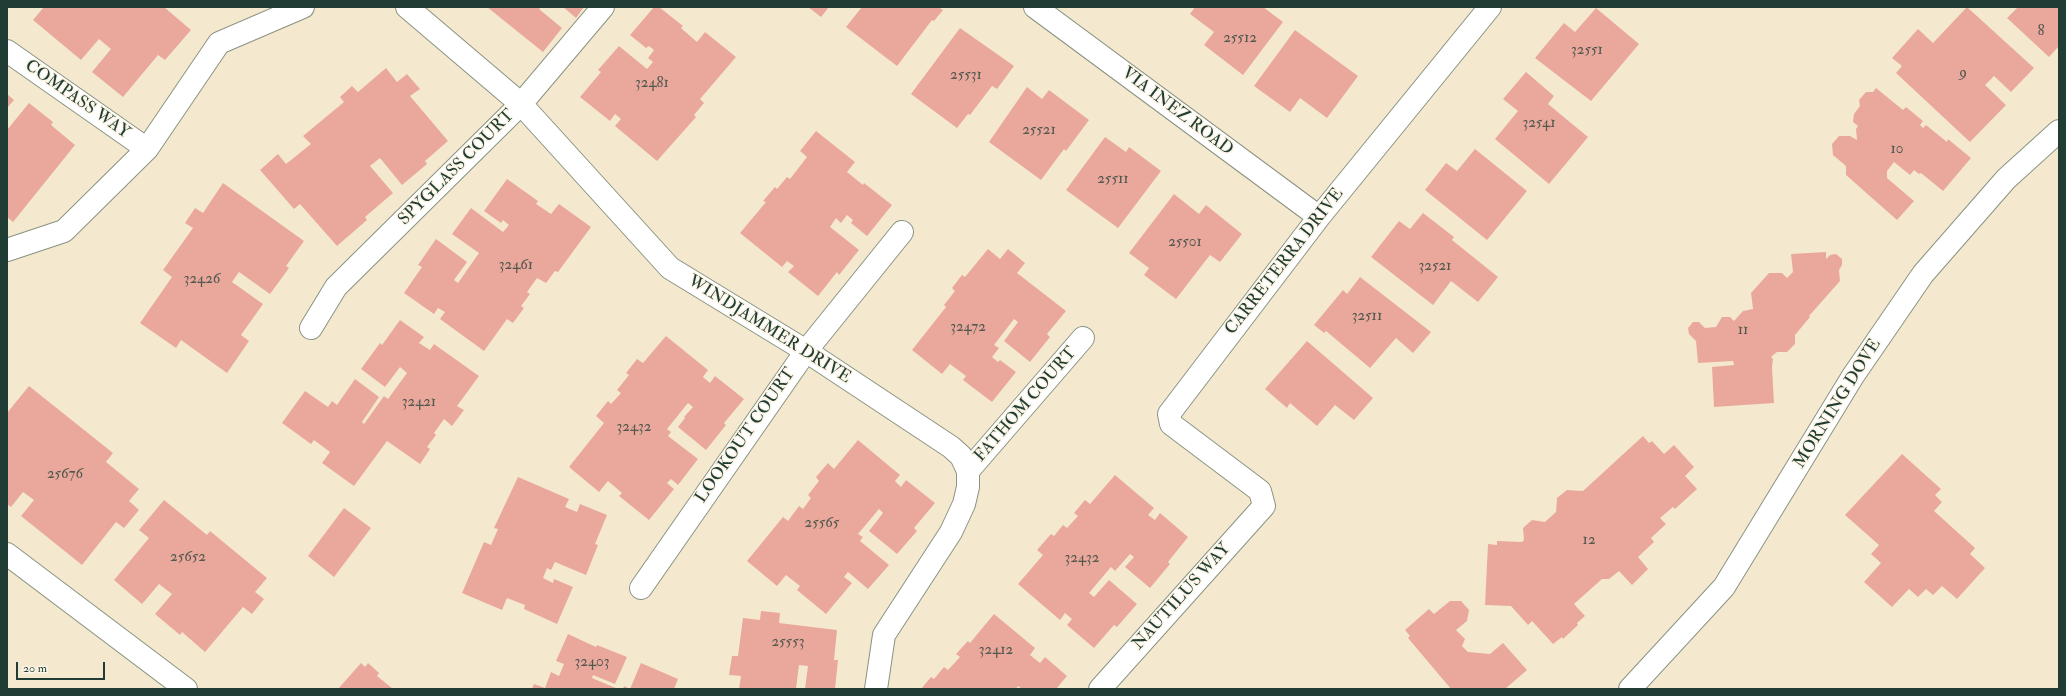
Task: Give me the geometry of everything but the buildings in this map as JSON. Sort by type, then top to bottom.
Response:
[{"type":"street","points":[[7,250],[64,231],[147,149],[219,43],[303,7]]},
{"type":"street","name":"WINDJAMMER DRIVE","points":[[407,7],[521,104],[670,268],[806,351],[951,447],[961,456],[968,471]]},
{"type":"street","name":"SPYGLASS COURT","points":[[311,328],[336,287],[521,104],[603,7]]},
{"type":"street","name":"VIA INEZ ROAD","points":[[1035,7],[1319,217]]},
{"type":"street","name":"CARRETERRA DRIVE","points":[[1264,506],[1260,491],[1171,424],[1169,414],[1319,217],[1490,7]]},
{"type":"street","name":"COMPASS WAY","points":[[7,51],[147,149]]},
{"type":"street","name":"MORNING DOVE","points":[[1630,689],[1724,587],[1853,376],[1923,274],[2006,179],[2059,131]]},
{"type":"street","name":"LOOKOUT COURT","points":[[641,588],[806,351],[902,232]]},
{"type":"street","name":"FATHOM COURT","points":[[968,471],[1083,338]]},
{"type":"street","points":[[876,689],[884,635],[951,532],[964,504],[968,486],[968,471]]},
{"type":"street","name":"NAUTILUS WAY","points":[[1100,689],[1264,506]]},
{"type":"street","points":[[7,554],[186,689]]}]
